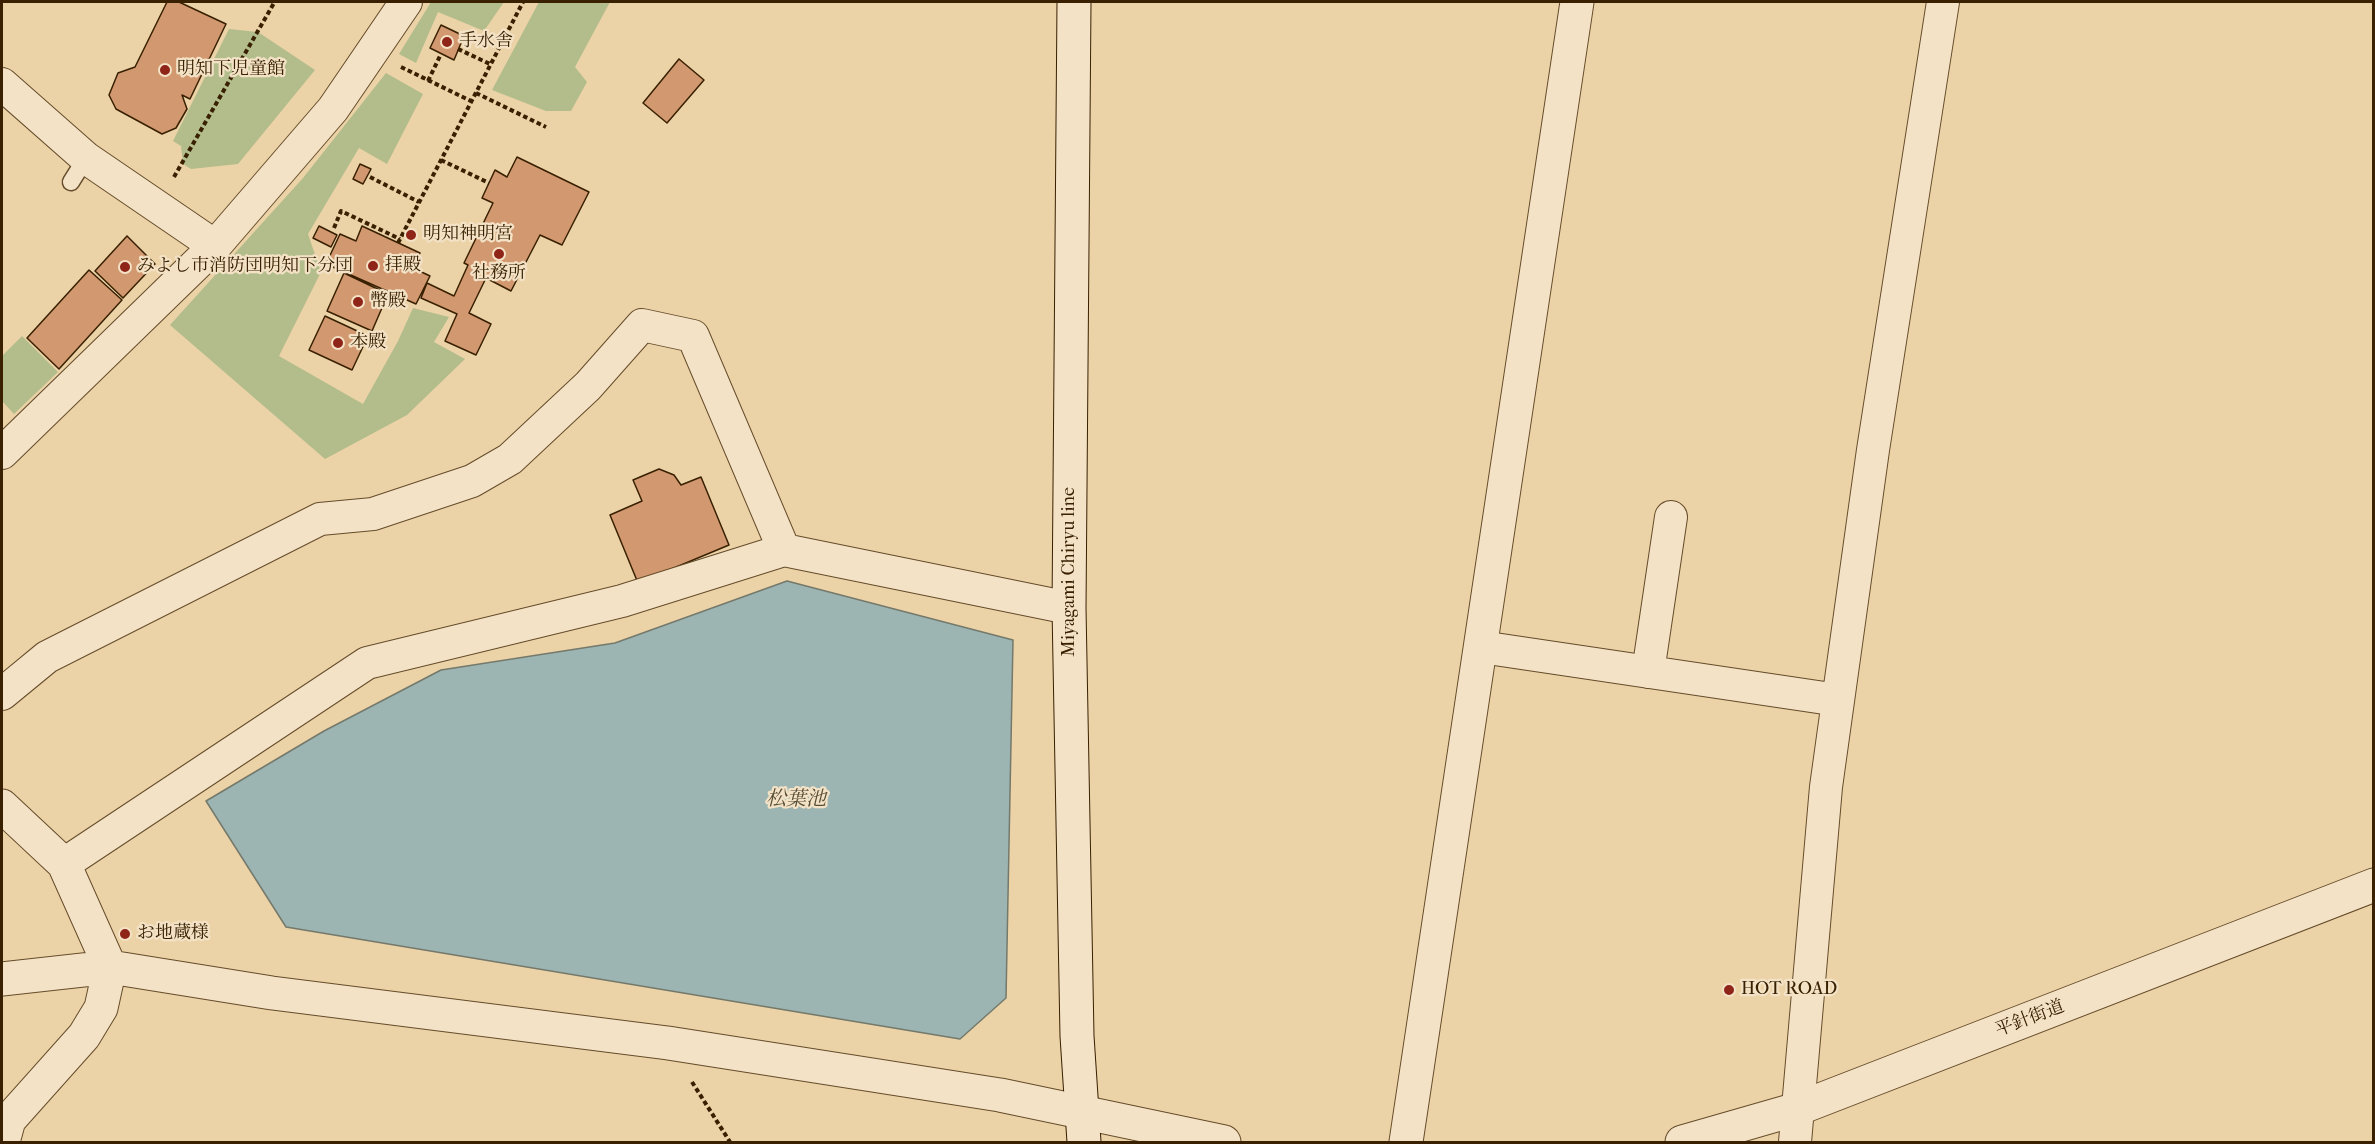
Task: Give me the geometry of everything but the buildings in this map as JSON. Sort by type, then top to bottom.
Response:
[{"type":"street","points":[[2,453],[215,246],[333,109],[406,2]]},
{"type":"street","name":"Miyagami Chiryu line","points":[[1074,2],[1069,608],[1077,1036],[1083,1128]]},
{"type":"street","points":[[1406,1143],[1577,2]]},
{"type":"street","points":[[1795,1143],[1826,787],[1873,450],[1943,2]]},
{"type":"street","points":[[2,84],[79,170],[156,206],[215,246]]},
{"type":"street","points":[[2,694],[47,657],[320,519],[373,514],[472,481],[500,465],[510,459],[588,386],[642,325],[693,336],[784,550]]},
{"type":"street","points":[[1648,672],[1671,517]]},
{"type":"street","points":[[64,864],[367,663],[622,601],[784,550],[1069,608]]},
{"type":"street","points":[[1481,647],[1838,700]]},
{"type":"street","points":[[2,806],[64,864],[110,967],[101,1008],[84,1036],[5,1129]]},
{"type":"street","name":"平針街道","points":[[1682,1143],[1797,1109],[2373,885]]},
{"type":"street","points":[[2,980],[110,967],[272,993],[668,1043],[1000,1095],[1083,1128],[1224,1143]]},
{"type":"path","points":[[156,206],[183,164],[274,3],[272,2]]},
{"type":"path","points":[[334,228],[341,211],[399,241],[524,2]]},
{"type":"path","points":[[458,49],[490,64]]},
{"type":"path","points":[[428,81],[441,54]]},
{"type":"path","points":[[419,76],[471,101]]},
{"type":"path","points":[[476,93],[546,127]]},
{"type":"path","points":[[441,160],[489,183]]},
{"type":"path","points":[[370,177],[419,202]]},
{"type":"path","points":[[668,1043],[730,1143]]},
{"type":"green space","points":[[431,2],[504,2],[484,31],[438,12],[416,63],[399,54]]},
{"type":"green space","points":[[539,2],[610,2],[575,67],[587,82],[571,111],[546,111],[492,90]]},
{"type":"green space","points":[[229,29],[258,32],[315,70],[238,164],[191,169],[183,164],[181,146],[173,141]]},
{"type":"green space","points":[[386,73],[423,94],[387,164],[359,148],[308,234],[321,272],[279,356],[363,404],[398,341],[413,308],[449,317],[434,342],[465,359],[407,415],[325,459],[170,325],[303,178]]},
{"type":"green space","points":[[22,336],[58,372],[14,414],[2,401],[2,356]]},
{"type":"water","name":"松葉池","points":[[787,581],[1013,640],[1006,998],[960,1039],[286,927],[206,801],[324,731],[441,670],[615,643]]},
{"type":"place","name":"手水舎","points":[[447,42]]},
{"type":"place","name":"明知下児童館","points":[[165,70]]},
{"type":"place","name":"明知神明宮","points":[[411,235]]},
{"type":"place","name":"社務所","points":[[499,254]]},
{"type":"place","name":"拝殿","points":[[373,266]]},
{"type":"place","name":"みよし市消防団明知下分団","points":[[125,267]]},
{"type":"place","name":"幣殿","points":[[358,302]]},
{"type":"place","name":"本殿","points":[[338,343]]},
{"type":"place","name":"お地蔵様","points":[[125,934]]},
{"type":"place","name":"HOT ROAD","points":[[1729,990]]}]
